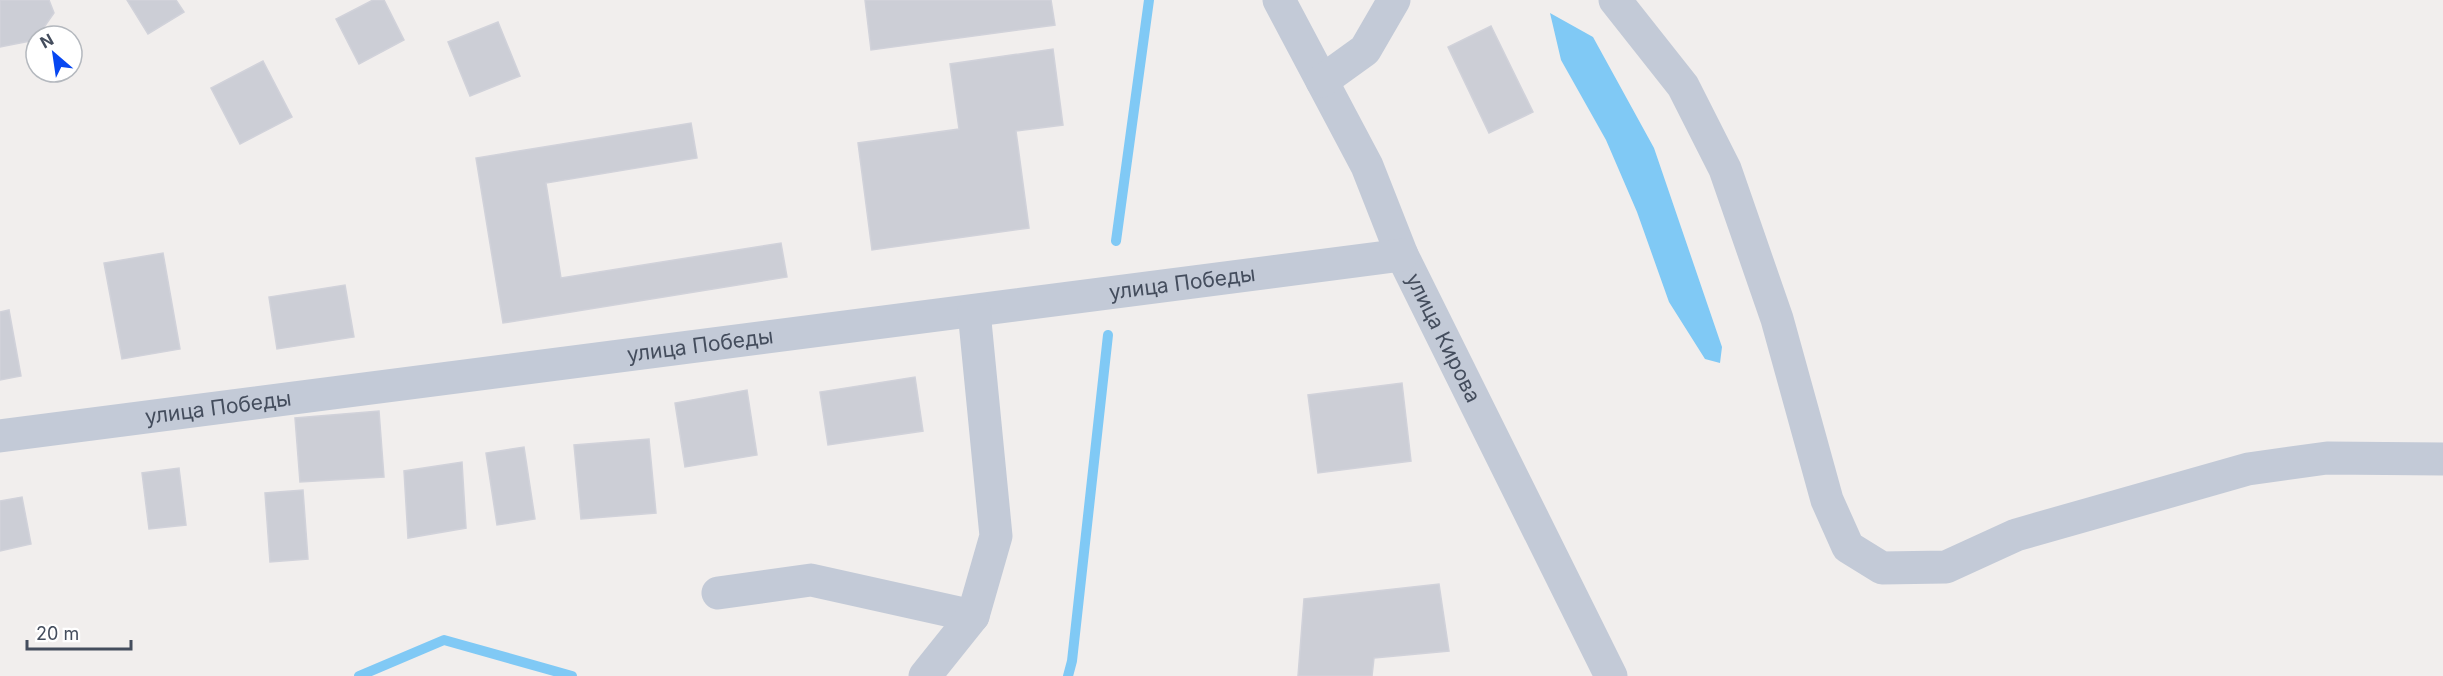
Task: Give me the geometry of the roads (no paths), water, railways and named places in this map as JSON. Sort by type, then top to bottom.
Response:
[{"type":"street","name":"улица Кирова","points":[[1279,0],[1367,166],[1401,255],[1611,676]]},
{"type":"street","points":[[1322,81],[1365,50],[1394,0]]},
{"type":"street","points":[[1615,0],[1683,86],[1725,169],[1777,319],[1827,500],[1848,547],[1882,568],[1946,567],[2016,535],[2248,469],[2327,458],[2443,459]]},
{"type":"street","name":"улица Победы","points":[[0,436],[1401,255]]},
{"type":"street","points":[[925,676],[973,616],[996,536],[974,310]]},
{"type":"street","points":[[718,593],[811,580],[973,616]]},
{"type":"water","points":[[1550,13],[1593,37],[1654,148],[1722,347],[1720,363],[1705,359],[1669,302],[1637,212],[1606,140],[1561,60]]},
{"type":"waterway","points":[[1116,241],[1149,0]]},
{"type":"waterway","points":[[1068,676],[1072,661],[1108,335]]},
{"type":"waterway","points":[[359,676],[444,640],[572,676]]}]
